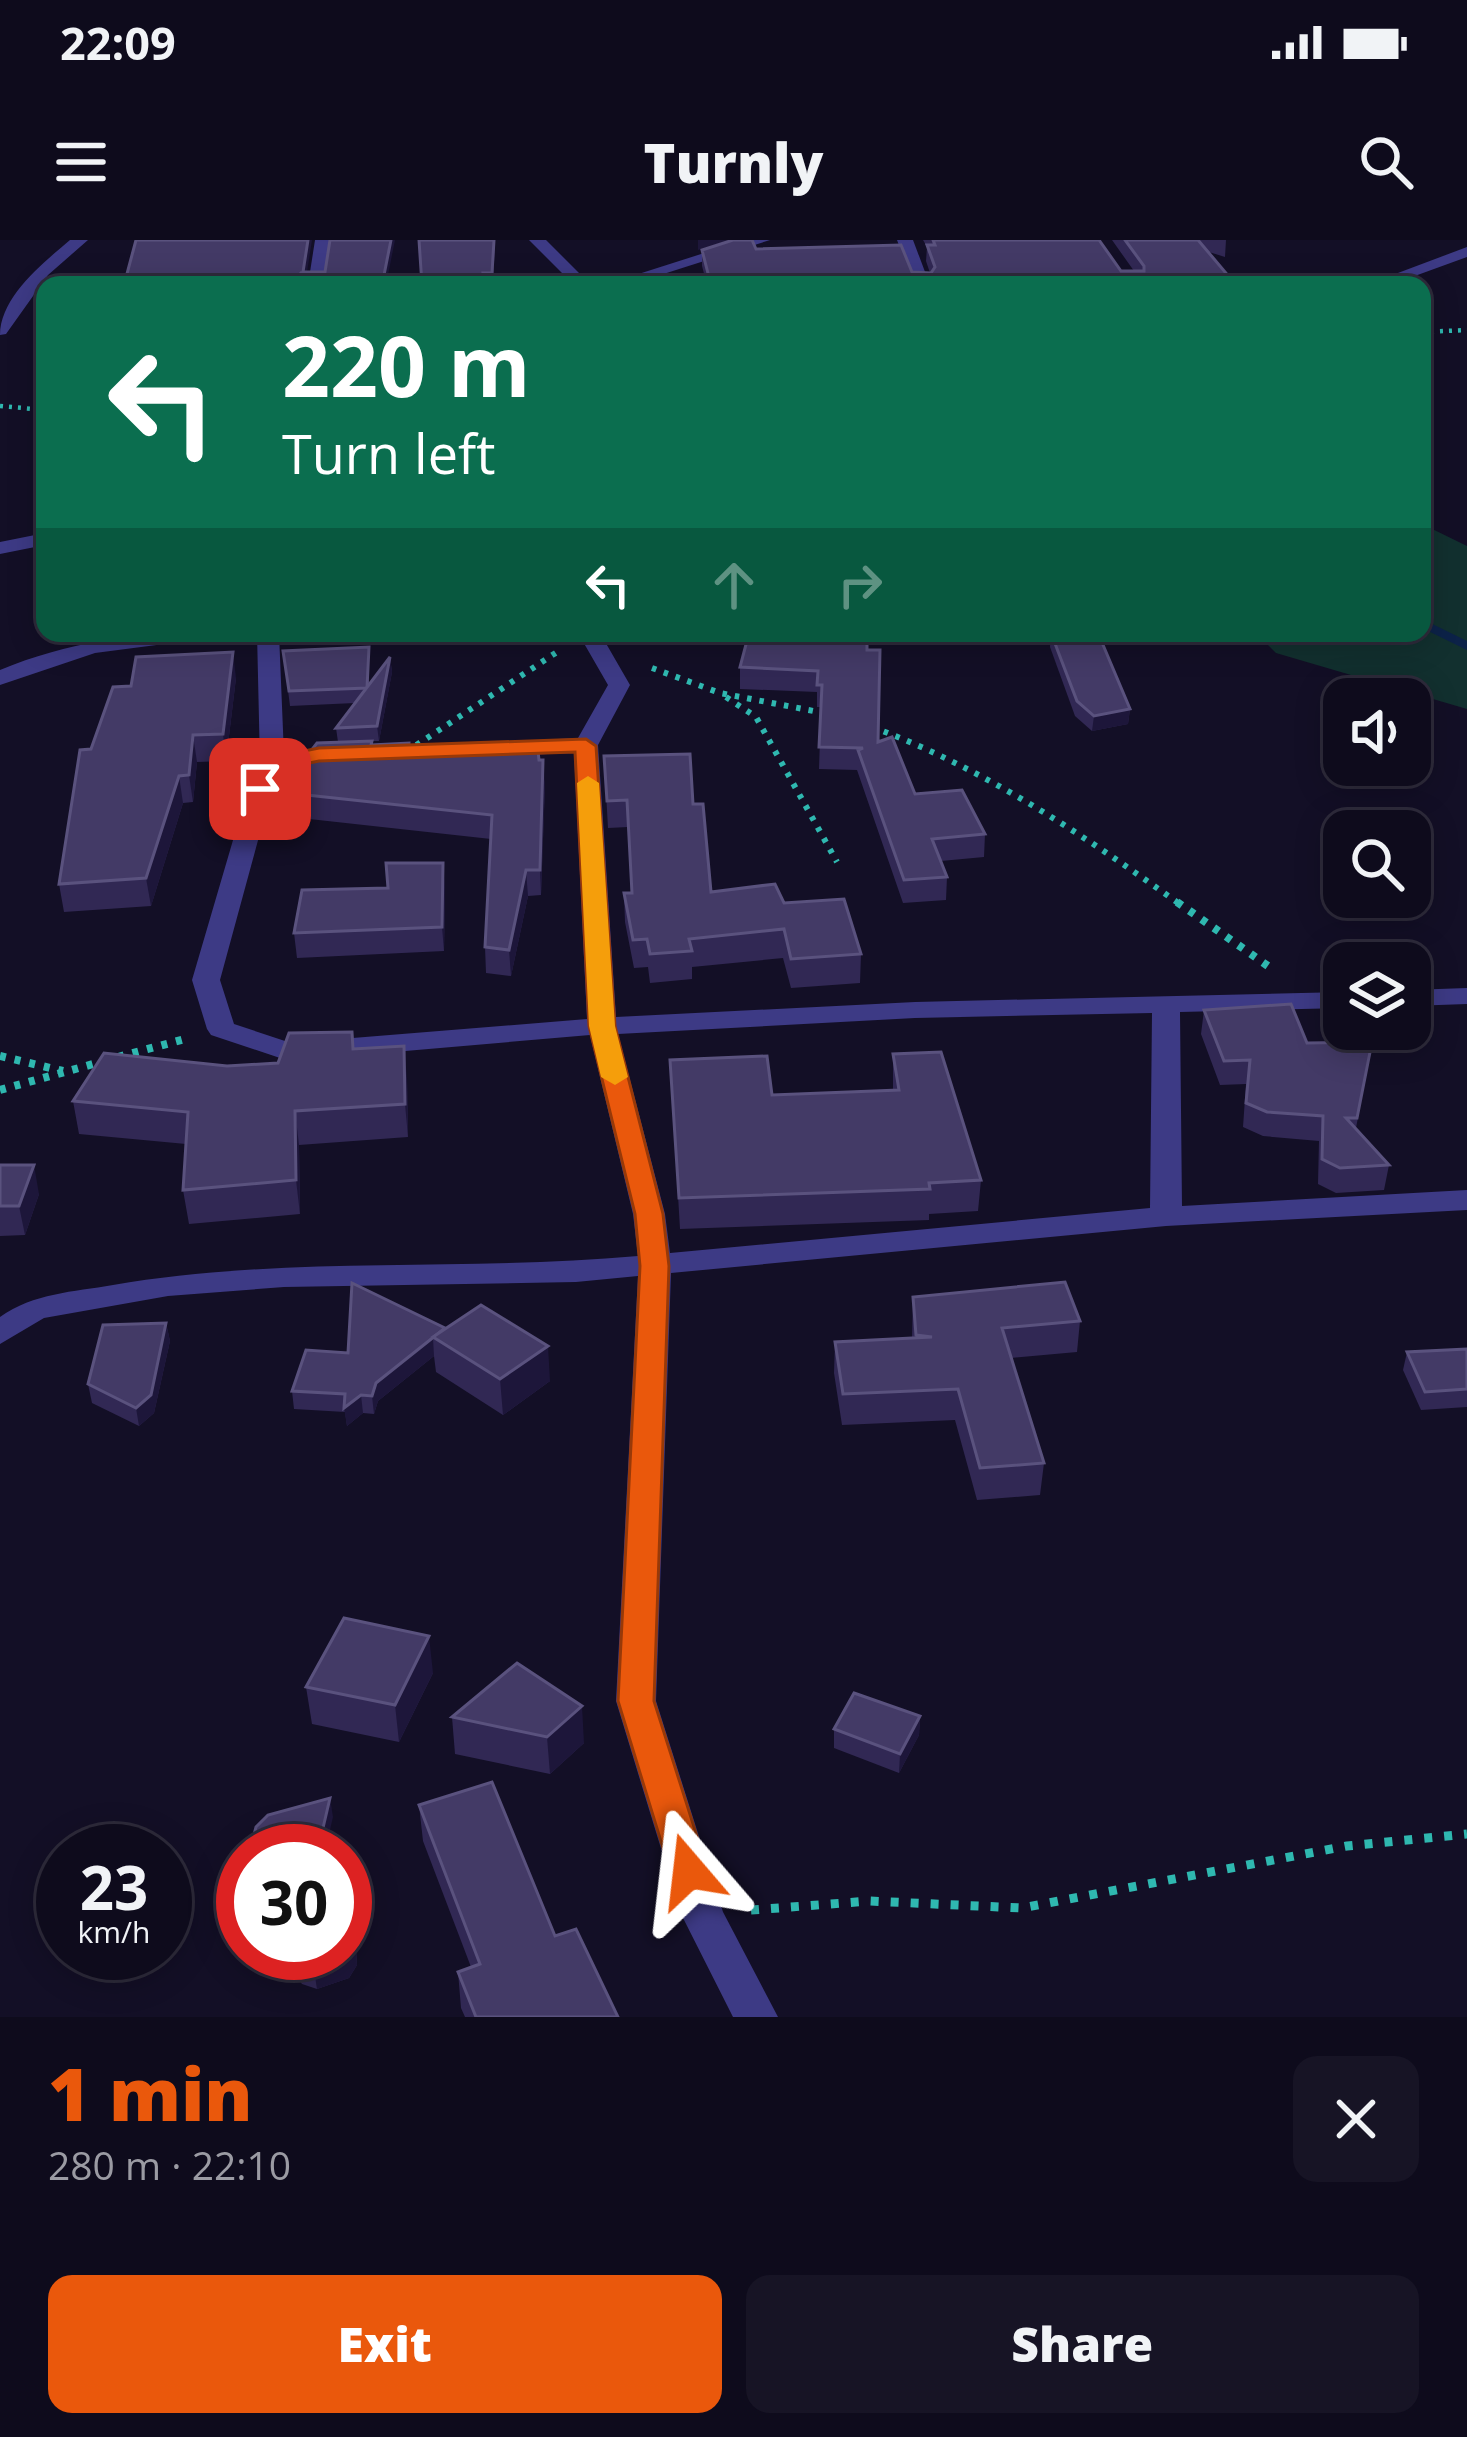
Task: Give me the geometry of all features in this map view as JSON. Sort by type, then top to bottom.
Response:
[{"type":"street","points":[[39,276],[80,240]]},
{"type":"street","points":[[317,276],[323,240]]},
{"type":"street","points":[[537,240],[574,276]]},
{"type":"street","points":[[642,276],[762,240]]},
{"type":"street","points":[[905,240],[919,276]]},
{"type":"street","points":[[1404,276],[1467,252]]},
{"type":"street","points":[[1412,276],[1467,266]]},
{"type":"street","points":[[0,330],[36,280]]},
{"type":"street","points":[[0,548],[36,541]]},
{"type":"street","points":[[0,678],[55,654],[101,642]]},
{"type":"street","points":[[268,642],[272,764],[260,789],[206,980],[221,1029],[289,1052],[602,1026],[915,1010],[1323,1001]]},
{"type":"street","points":[[586,642],[620,685],[586,746],[602,1026],[649,1214],[655,1266],[636,1701],[702,1914],[756,2017]]},
{"type":"street","points":[[0,655],[55,654]]},
{"type":"street","points":[[473,749],[586,746]]},
{"type":"street","points":[[272,764],[319,755],[406,752]]},
{"type":"street","points":[[1431,997],[1467,996]]},
{"type":"street","points":[[1166,1005],[1166,1216]]},
{"type":"street","points":[[0,1333],[34,1309],[168,1286],[284,1277],[575,1272],[1166,1216],[1467,1199]]},
{"type":"path","points":[[1431,332],[1467,330]]},
{"type":"path","points":[[0,406],[36,409]]},
{"type":"path","points":[[406,752],[514,676],[583,642]]},
{"type":"path","points":[[588,642],[720,693],[830,715]]},
{"type":"path","points":[[720,693],[756,717],[837,862]]},
{"type":"path","points":[[869,726],[908,738],[1032,806],[1323,995]]},
{"type":"path","points":[[0,1090],[221,1029]]},
{"type":"path","points":[[0,1056],[65,1072]]},
{"type":"path","points":[[702,1914],[870,1900],[1022,1908],[1347,1846],[1467,1834]]},
{"type":"green space","points":[[1431,528],[1467,546],[1467,709],[1431,698],[1431,678],[1361,678],[1276,653],[1265,642],[1431,642]]},
{"type":"building","points":[[136,240],[308,240],[303,272],[325,272],[330,240],[391,240],[384,276],[300,276],[302,272],[298,276],[126,276]]},
{"type":"building","points":[[419,240],[494,240],[492,273],[421,276]]},
{"type":"building","points":[[733,240],[752,240],[756,249],[901,245],[912,272],[931,273],[935,267],[927,245],[935,245],[933,240],[1099,240],[1121,271],[1144,271],[1125,240],[1198,240],[1228,276],[709,276],[702,250]]},
{"type":"building","points":[[747,642],[867,642],[867,650],[880,650],[878,742],[892,737],[915,794],[962,790],[985,834],[932,839],[947,877],[904,880],[858,750],[863,748],[819,747],[822,685],[817,685],[818,671],[740,667]]},
{"type":"building","points":[[1054,642],[1102,642],[1130,709],[1094,716],[1077,701]]},
{"type":"building","points":[[369,647],[367,688],[289,691],[283,651]]},
{"type":"building","points":[[233,652],[223,734],[193,735],[189,775],[179,776],[146,878],[59,884],[80,750],[91,749],[113,687],[131,686],[136,657]]},
{"type":"building","points":[[390,657],[377,726],[336,728]]},
{"type":"building","points":[[372,741],[371,745],[409,743],[409,748],[537,742],[539,760],[543,760],[540,870],[526,870],[509,950],[485,947],[492,815],[279,792],[317,743]]},
{"type":"building","points":[[690,754],[693,804],[703,804],[711,892],[775,884],[784,903],[844,899],[861,954],[791,959],[784,929],[689,939],[692,951],[650,954],[647,939],[633,940],[624,893],[632,893],[627,800],[607,801],[604,756]]},
{"type":"building","points":[[386,863],[443,863],[442,927],[294,933],[302,890],[388,888]]},
{"type":"building","points":[[1291,1004],[1307,1043],[1323,1043],[1323,1050],[1370,1050],[1357,1118],[1346,1118],[1389,1165],[1340,1168],[1322,1159],[1323,1116],[1267,1112],[1246,1103],[1250,1060],[1224,1061],[1204,1010]]},
{"type":"building","points":[[352,1032],[353,1049],[404,1046],[405,1104],[295,1111],[296,1180],[183,1190],[188,1112],[73,1101],[104,1053],[227,1066],[278,1063],[289,1033]]},
{"type":"building","points":[[941,1052],[981,1180],[929,1183],[930,1189],[679,1198],[670,1060],[767,1056],[772,1095],[899,1090],[893,1054]]},
{"type":"building","points":[[0,1165],[34,1165],[19,1206],[0,1206]]},
{"type":"building","points":[[1065,1282],[1080,1321],[1002,1328],[1044,1463],[980,1468],[958,1389],[843,1394],[835,1342],[932,1337],[916,1335],[913,1297]]},
{"type":"building","points":[[352,1283],[445,1328],[376,1383],[372,1396],[361,1395],[344,1408],[345,1394],[292,1391],[306,1350],[348,1353]]},
{"type":"building","points":[[481,1305],[548,1346],[500,1379],[433,1337]]},
{"type":"building","points":[[166,1323],[151,1395],[136,1408],[88,1384],[103,1325]]},
{"type":"building","points":[[1467,1349],[1467,1389],[1425,1392],[1407,1352]]},
{"type":"building","points":[[344,1618],[429,1636],[395,1705],[306,1687]]},
{"type":"building","points":[[517,1663],[582,1706],[547,1737],[452,1717]]},
{"type":"building","points":[[854,1693],[920,1716],[900,1754],[834,1729]]},
{"type":"building","points":[[492,1782],[555,1936],[576,1929],[618,2017],[476,2017],[458,1972],[480,1964],[419,1805]]},
{"type":"building","points":[[330,1798],[324,1824],[259,1824],[268,1815]]},
{"type":"waterway","points":[[1431,628],[1467,646]]},
{"type":"slow traffic","points":[[588,783],[602,1026],[615,1077]]},
{"type":"route","points":[[260,789],[272,764],[319,755],[586,746],[602,1026],[649,1214],[655,1266],[636,1701],[689,1871]]}]
